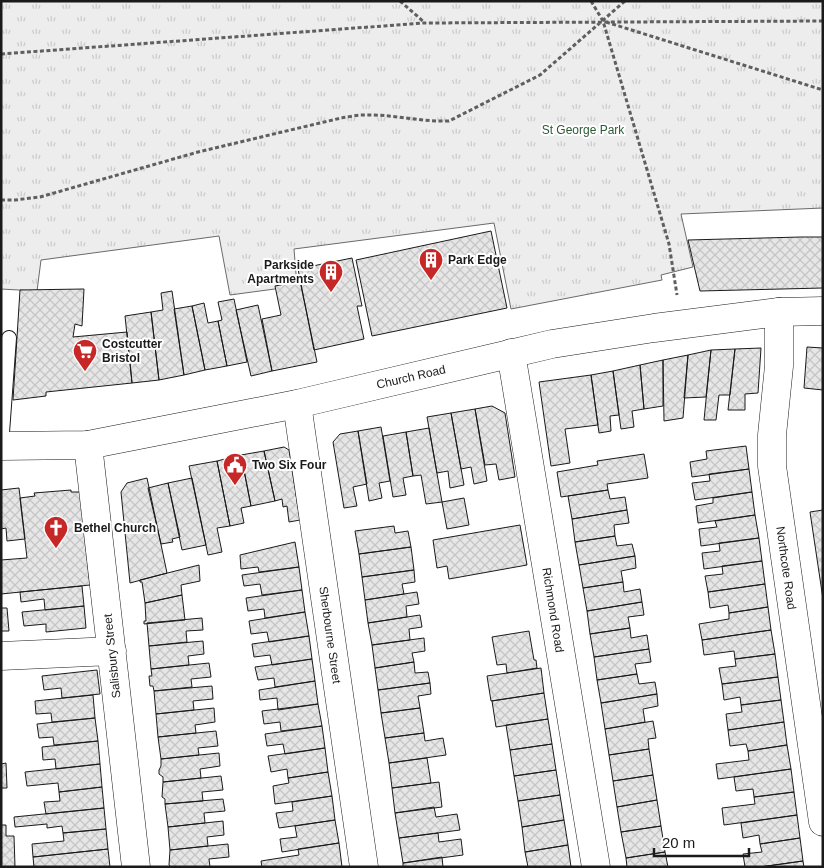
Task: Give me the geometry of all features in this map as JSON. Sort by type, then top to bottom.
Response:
[{"type":"street","name":"Church Road","points":[[1,446],[88,445],[297,404],[552,344],[654,328],[779,312],[823,311]]},
{"type":"street","name":"Northcote Road","points":[[779,312],[779,366],[772,435],[772,466],[823,822]]},
{"type":"street","name":"Richmond Road","points":[[511,353],[596,867]]},
{"type":"street","name":"Sherbourne Street","points":[[297,404],[364,867]]},
{"type":"street","name":"Salisbury Street","points":[[88,445],[136,867]]},
{"type":"street","points":[[1,656],[112,651]]},
{"type":"lane","points":[[1,446],[9,338]]},
{"type":"path","points":[[400,1],[424,23]]},
{"type":"path","points":[[591,1],[603,21],[668,244],[677,297]]},
{"type":"path","points":[[1,200],[40,197],[198,152],[341,118],[364,115],[432,122],[449,121],[540,75],[625,1]]},
{"type":"path","points":[[603,21],[823,90]]},
{"type":"path","points":[[1,54],[424,23],[823,21]]},
{"type":"green space","name":"St George Park","points":[[1,1],[823,1],[823,208],[681,214],[693,267],[661,275],[662,280],[511,309],[494,223],[294,249],[297,286],[230,295],[219,236],[41,260],[37,291],[1,289]]},
{"type":"building","name":"Park Edge","points":[[491,231],[507,308],[372,336],[356,260]]},
{"type":"building","points":[[823,237],[823,288],[700,291],[688,240]]},
{"type":"building","name":"Parkside Apartments","points":[[352,258],[362,306],[357,306],[364,339],[314,350],[298,269]]},
{"type":"building","points":[[300,281],[317,362],[272,371],[262,319],[281,315],[275,286]]},
{"type":"building","points":[[84,289],[82,326],[75,324],[73,337],[127,332],[132,383],[46,392],[46,396],[13,400],[20,290]]},
{"type":"building","points":[[172,291],[184,375],[159,380],[151,312],[163,310],[161,293]]},
{"type":"building","points":[[234,299],[247,362],[227,366],[218,321],[222,320],[218,302]]},
{"type":"building","points":[[204,303],[208,323],[218,321],[227,366],[205,370],[192,306]]},
{"type":"building","points":[[258,305],[272,371],[251,376],[236,310]]},
{"type":"building","points":[[192,306],[205,370],[184,375],[174,309]]},
{"type":"building","points":[[151,312],[159,380],[132,383],[125,316]]},
{"type":"building","points":[[807,347],[823,348],[823,390],[804,388]]},
{"type":"building","points":[[761,348],[758,393],[745,394],[745,410],[728,410],[735,349]]},
{"type":"building","points":[[735,349],[730,395],[719,395],[716,420],[704,420],[711,350]]},
{"type":"building","points":[[711,350],[706,397],[684,398],[688,355]]},
{"type":"building","points":[[688,355],[683,418],[664,421],[663,360]]},
{"type":"building","points":[[663,360],[663,406],[644,409],[640,365]]},
{"type":"building","points":[[640,365],[644,409],[632,411],[634,427],[621,429],[613,371]]},
{"type":"building","points":[[613,371],[619,415],[610,416],[611,431],[599,433],[591,375]]},
{"type":"building","points":[[591,375],[598,425],[565,429],[570,463],[551,466],[539,382]]},
{"type":"building","points":[[492,406],[505,413],[515,477],[499,480],[496,464],[485,465],[475,409]]},
{"type":"building","points":[[475,409],[487,481],[474,484],[471,467],[461,469],[451,413]]},
{"type":"building","points":[[451,413],[464,485],[450,488],[448,471],[437,473],[427,417]]},
{"type":"building","points":[[381,427],[390,481],[379,483],[382,498],[369,501],[358,431]]},
{"type":"building","points":[[429,428],[442,502],[426,504],[421,475],[413,476],[406,432]]},
{"type":"building","points":[[358,431],[367,484],[353,487],[357,506],[344,508],[333,442],[340,434]]},
{"type":"building","points":[[406,432],[413,476],[403,478],[406,495],[393,497],[383,436]]},
{"type":"building","points":[[746,446],[749,469],[692,477],[690,462],[707,459],[706,451]]},
{"type":"building","points":[[284,447],[289,450],[300,520],[289,522],[287,506],[283,507],[282,499],[275,501],[264,451]]},
{"type":"building","points":[[264,451],[275,501],[251,506],[241,455]]},
{"type":"building","points":[[644,454],[648,478],[607,484],[608,490],[561,497],[557,472],[598,465],[597,461]]},
{"type":"building","points":[[241,455],[251,506],[241,508],[244,523],[230,526],[217,461]]},
{"type":"building","points":[[217,461],[230,526],[217,528],[222,552],[208,555],[189,466]]},
{"type":"building","points":[[749,469],[752,492],[695,500],[692,483],[710,481],[709,474]]},
{"type":"building","points":[[147,478],[167,573],[130,583],[121,492],[127,483]]},
{"type":"building","points":[[192,478],[206,545],[182,550],[168,483]]},
{"type":"building","points":[[168,483],[180,537],[172,539],[173,542],[161,544],[148,488]]},
{"type":"building","points":[[19,488],[25,539],[7,541],[6,528],[1,529],[1,490]]},
{"type":"building","name":"Bethel Church","points":[[71,490],[71,492],[80,492],[90,585],[1,594],[1,560],[27,558],[20,498],[35,496],[34,493]]},
{"type":"building","points":[[608,490],[610,499],[625,497],[627,510],[572,519],[568,496]]},
{"type":"building","points":[[752,492],[755,515],[698,523],[696,506],[713,503],[713,498]]},
{"type":"building","points":[[464,498],[469,525],[447,529],[442,502]]},
{"type":"building","points":[[627,510],[629,523],[614,525],[615,536],[575,542],[572,519]]},
{"type":"building","points":[[823,510],[823,599],[810,512]]},
{"type":"building","points":[[755,515],[759,538],[701,546],[699,529],[717,527],[715,521]]},
{"type":"building","points":[[520,525],[527,565],[449,579],[447,566],[437,568],[433,540]]},
{"type":"building","points":[[394,526],[395,533],[408,531],[411,547],[359,554],[355,531]]},
{"type":"building","points":[[615,536],[617,546],[632,544],[635,556],[579,565],[575,542]]},
{"type":"building","points":[[759,538],[762,561],[704,569],[702,553],[720,551],[719,543]]},
{"type":"building","points":[[295,542],[299,567],[259,572],[258,567],[241,569],[240,555]]},
{"type":"building","points":[[411,547],[414,570],[362,577],[359,554]]},
{"type":"building","points":[[635,556],[636,568],[621,571],[623,582],[583,588],[579,565]]},
{"type":"building","points":[[762,561],[765,584],[708,592],[705,576],[723,574],[722,566]]},
{"type":"building","points":[[199,565],[200,581],[181,585],[182,595],[145,603],[142,582],[140,580]]},
{"type":"building","points":[[299,567],[302,590],[262,595],[260,584],[244,586],[242,575]]},
{"type":"building","points":[[414,570],[415,582],[402,584],[404,594],[365,600],[362,577]]},
{"type":"building","points":[[623,582],[624,592],[640,589],[642,602],[587,611],[583,588]]},
{"type":"building","points":[[765,584],[768,607],[729,613],[728,605],[710,608],[708,592]]},
{"type":"building","points":[[82,586],[84,606],[45,610],[44,599],[21,602],[20,592]]},
{"type":"building","points":[[302,590],[305,612],[265,618],[264,609],[248,611],[246,598]]},
{"type":"building","points":[[417,592],[419,604],[406,606],[407,617],[368,623],[365,600]]},
{"type":"building","points":[[182,595],[185,620],[144,624],[144,621],[146,621],[145,603]]},
{"type":"building","points":[[642,602],[644,615],[628,617],[630,628],[590,634],[587,611]]},
{"type":"building","points":[[84,606],[86,628],[46,632],[46,624],[24,626],[22,612]]},
{"type":"building","points":[[768,607],[771,630],[702,640],[699,624],[729,619],[729,613]]},
{"type":"building","points":[[1,608],[7,608],[9,631],[1,631]]},
{"type":"building","points":[[305,612],[309,636],[269,642],[267,632],[251,634],[249,621]]},
{"type":"building","points":[[420,615],[422,627],[409,629],[410,640],[372,645],[368,623]]},
{"type":"building","points":[[202,618],[203,630],[186,631],[187,642],[149,646],[147,623]]},
{"type":"building","points":[[630,628],[631,638],[647,635],[649,649],[594,657],[590,634]]},
{"type":"building","points":[[771,630],[775,654],[735,659],[734,651],[704,655],[702,640]]},
{"type":"building","points":[[529,631],[537,668],[507,673],[506,664],[497,665],[492,637]]},
{"type":"building","points":[[309,636],[312,659],[272,665],[270,655],[254,657],[252,644]]},
{"type":"building","points":[[424,638],[425,651],[412,653],[414,662],[375,668],[372,645]]},
{"type":"building","points":[[203,641],[204,654],[188,656],[189,665],[151,669],[149,646]]},
{"type":"building","points":[[649,649],[651,662],[635,664],[637,674],[597,680],[594,657]]},
{"type":"building","points":[[775,654],[778,677],[722,684],[719,668],[736,666],[735,659]]},
{"type":"building","points":[[312,659],[315,681],[275,687],[274,678],[258,680],[255,667]]},
{"type":"building","points":[[414,662],[415,673],[428,672],[430,683],[378,690],[375,668]]},
{"type":"building","points":[[209,663],[211,677],[191,679],[192,687],[154,691],[153,686],[150,686],[149,676],[152,676],[151,669]]},
{"type":"building","points":[[541,668],[544,693],[491,701],[487,676]]},
{"type":"building","points":[[97,670],[100,694],[62,698],[61,688],[44,690],[42,676]]},
{"type":"building","points":[[637,674],[639,684],[655,682],[657,694],[601,703],[597,680]]},
{"type":"building","points":[[778,677],[781,700],[741,705],[740,697],[724,700],[722,684]]},
{"type":"building","points":[[315,681],[318,704],[278,710],[277,698],[260,700],[259,690]]},
{"type":"building","points":[[430,683],[431,694],[418,696],[420,708],[381,713],[378,690]]},
{"type":"building","points":[[212,686],[213,699],[193,701],[194,710],[156,714],[154,691]]},
{"type":"building","points":[[544,693],[548,719],[496,727],[492,701]]},
{"type":"building","points":[[657,694],[658,706],[643,709],[645,722],[605,729],[601,703]]},
{"type":"building","points":[[93,695],[95,718],[52,722],[51,713],[36,714],[35,701]]},
{"type":"building","points":[[781,700],[784,722],[728,730],[726,714],[742,712],[741,705]]},
{"type":"building","points":[[318,704],[322,726],[281,731],[280,722],[264,724],[262,711]]},
{"type":"building","points":[[214,708],[215,722],[195,725],[196,733],[158,737],[156,714]]},
{"type":"building","points":[[420,708],[424,733],[385,738],[381,713]]},
{"type":"building","points":[[95,718],[98,741],[54,745],[53,737],[39,738],[37,724]]},
{"type":"building","points":[[548,719],[552,744],[510,750],[506,725]]},
{"type":"building","points":[[653,721],[656,738],[648,739],[649,749],[609,755],[605,729]]},
{"type":"building","points":[[784,722],[787,745],[748,751],[746,744],[730,746],[728,730]]},
{"type":"building","points":[[322,726],[325,748],[285,754],[283,744],[267,746],[265,734]]},
{"type":"building","points":[[216,731],[218,746],[198,748],[199,755],[161,759],[158,737]]},
{"type":"building","points":[[424,733],[425,741],[443,738],[446,755],[389,763],[385,738]]},
{"type":"building","points":[[98,741],[100,764],[56,769],[55,759],[43,760],[42,747]]},
{"type":"building","points":[[552,744],[556,770],[514,776],[510,750]]},
{"type":"building","points":[[787,745],[791,769],[718,779],[716,764],[749,760],[748,751]]},
{"type":"building","points":[[325,748],[328,772],[288,778],[287,769],[271,772],[268,756]]},
{"type":"building","points":[[649,749],[653,775],[613,781],[609,755]]},
{"type":"building","points":[[219,753],[220,766],[200,769],[201,778],[163,782],[163,777],[159,774],[161,759]]},
{"type":"building","points":[[427,758],[431,783],[392,788],[389,763]]},
{"type":"building","points":[[6,763],[7,788],[1,788],[1,764]]},
{"type":"building","points":[[100,764],[102,787],[59,792],[58,783],[27,786],[25,772]]},
{"type":"building","points":[[791,769],[794,792],[754,797],[753,789],[736,791],[734,777]]},
{"type":"building","points":[[556,770],[560,795],[518,801],[514,776]]},
{"type":"building","points":[[328,772],[332,796],[275,804],[273,786],[289,783],[288,778]]},
{"type":"building","points":[[653,775],[657,800],[617,807],[613,781]]},
{"type":"building","points":[[221,776],[223,790],[202,792],[203,801],[165,804],[165,799],[162,797],[163,782]]},
{"type":"building","points":[[439,782],[442,807],[395,813],[392,788]]},
{"type":"building","points":[[102,787],[104,808],[46,814],[44,802],[60,801],[59,792]]},
{"type":"building","points":[[794,792],[797,815],[724,825],[722,808],[755,804],[754,797]]},
{"type":"building","points":[[560,795],[564,820],[522,827],[518,801]]},
{"type":"building","points":[[332,796],[335,820],[279,828],[276,813],[293,811],[292,802]]},
{"type":"building","points":[[223,799],[225,811],[204,813],[205,823],[168,827],[165,804]]},
{"type":"building","points":[[657,800],[661,826],[621,832],[617,807]]},
{"type":"building","points":[[434,807],[436,817],[457,814],[460,830],[399,838],[395,813]]},
{"type":"building","points":[[104,808],[106,829],[63,833],[62,826],[47,828],[47,824],[15,827],[14,817]]},
{"type":"building","points":[[797,815],[800,838],[760,844],[759,835],[743,838],[741,823]]},
{"type":"building","points":[[335,820],[339,843],[282,852],[280,839],[297,837],[295,826]]},
{"type":"building","points":[[564,820],[568,845],[525,852],[522,827]]},
{"type":"building","points":[[223,821],[224,835],[207,837],[208,846],[170,850],[168,827]]},
{"type":"building","points":[[1,825],[6,825],[6,836],[14,836],[15,867],[1,867]]},
{"type":"building","points":[[661,826],[665,852],[626,858],[621,832]]},
{"type":"building","points":[[106,829],[108,849],[33,857],[32,844],[64,841],[63,833]]},
{"type":"building","points":[[438,833],[439,842],[461,839],[463,855],[403,863],[399,838]]},
{"type":"building","points":[[800,838],[803,861],[760,867],[745,867],[743,854],[762,852],[760,844]]},
{"type":"building","points":[[339,843],[342,867],[262,867],[261,861],[299,855],[298,849]]},
{"type":"building","points":[[228,844],[229,857],[209,859],[210,867],[171,867],[169,865],[170,850]]},
{"type":"building","points":[[568,845],[571,867],[528,867],[525,852]]},
{"type":"building","points":[[108,849],[110,867],[34,867],[33,857]]},
{"type":"building","points":[[665,852],[668,867],[627,867],[626,858]]},
{"type":"building","points":[[442,857],[443,867],[403,867],[403,863]]},
{"type":"building","points":[[803,861],[804,867],[760,867]]},
{"type":"place","name":"Park Edge","points":[[431,281]]},
{"type":"place","name":"Parkside Apartments","points":[[331,293]]},
{"type":"place","name":"Costcutter Bristol","points":[[85,372]]},
{"type":"place","name":"Two Six Four","points":[[235,486]]},
{"type":"place","name":"Bethel Church","points":[[56,549]]}]
